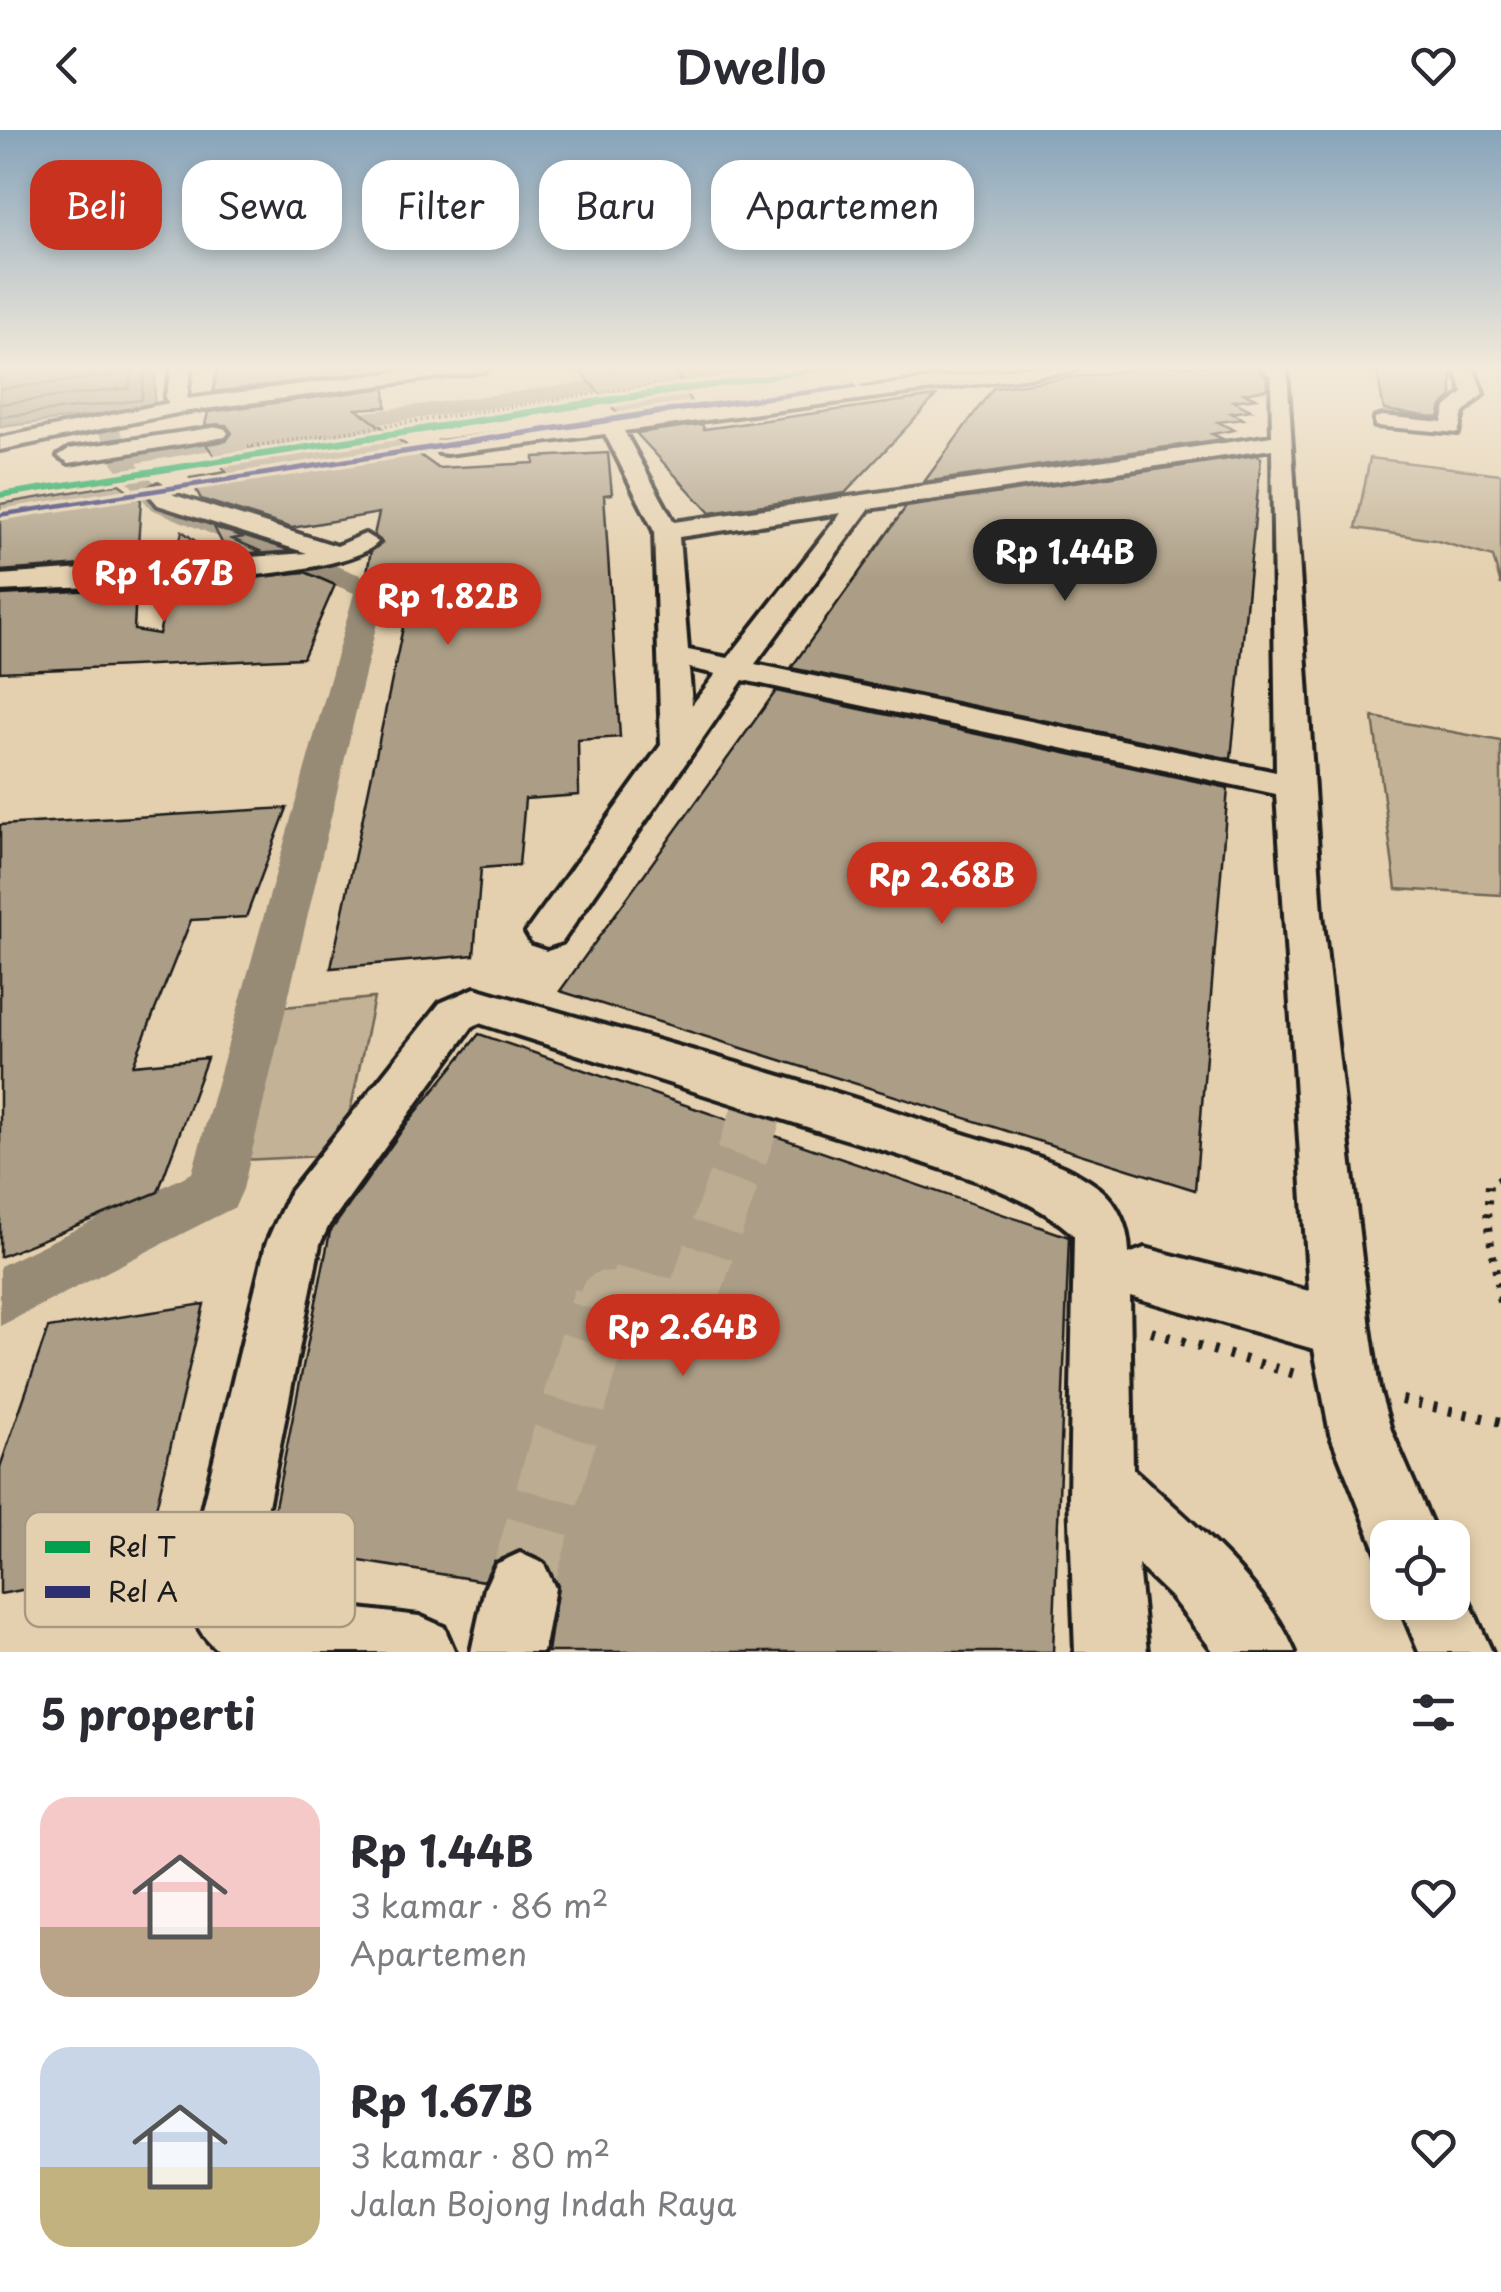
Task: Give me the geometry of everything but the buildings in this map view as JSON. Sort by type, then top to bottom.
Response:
[{"type":"street","points":[[0,444],[35,437]]},
{"type":"street","points":[[19,464],[159,442],[225,442],[223,437]]},
{"type":"street","points":[[446,448],[528,437]]},
{"type":"street","points":[[617,437],[666,530],[678,745]]},
{"type":"street","points":[[1283,437],[1294,786],[1341,1328],[1349,1389],[1361,1434],[1397,1520]]},
{"type":"street","points":[[666,530],[1283,441]]},
{"type":"street","points":[[158,490],[166,500],[330,555]]},
{"type":"street","points":[[547,932],[734,668],[860,504]]},
{"type":"street","points":[[0,583],[295,564],[366,542]]},
{"type":"street","points":[[673,656],[1294,786]]},
{"type":"street","points":[[233,1512],[293,1244],[309,1209],[456,1015],[475,1005],[761,1100],[925,1143],[1036,1182],[1078,1203],[1095,1220],[1102,1237],[1101,1483],[1104,1590],[1111,1652]]},
{"type":"street","points":[[1146,1275],[1341,1328]]},
{"type":"street","points":[[1101,1483],[1194,1573],[1259,1652]]},
{"type":"street","points":[[1441,1620],[1456,1652]]},
{"type":"street","points":[[246,1627],[252,1632],[420,1652]]},
{"type":"path","points":[[225,442],[261,437]]},
{"type":"path","points":[[1501,1179],[1489,1184],[1487,1222],[1501,1302]]},
{"type":"path","points":[[1102,1318],[1349,1389],[1501,1422]]},
{"type":"shaded area","points":[[291,437],[405,437],[249,461],[213,454],[210,449]]},
{"type":"shaded area","points":[[1370,458],[1501,474],[1501,585],[1493,557],[1434,540],[1356,528]]},
{"type":"shaded area","points":[[1373,717],[1501,741],[1501,895],[1396,889]]},
{"type":"shaded area","points":[[374,998],[341,1155],[241,1160],[284,1007]]},
{"type":"waterway","points":[[0,1297],[215,1189],[370,589],[160,504],[125,464],[113,437]]},
{"type":"waterway","points":[[125,458],[246,437]]},
{"type":"tunnel","points":[[692,1300],[759,1106]]},
{"type":"tunnel","points":[[520,1588],[605,1298]]},
{"type":"tunnel","points":[[608,1298],[687,1314],[693,1298]]},
{"type":"tunnel","points":[[604,1300],[620,1300]]},
{"type":"rail line","name":"T","points":[[0,495],[370,437]]},
{"type":"rail line","name":"A","points":[[3,515],[501,437]]}]
